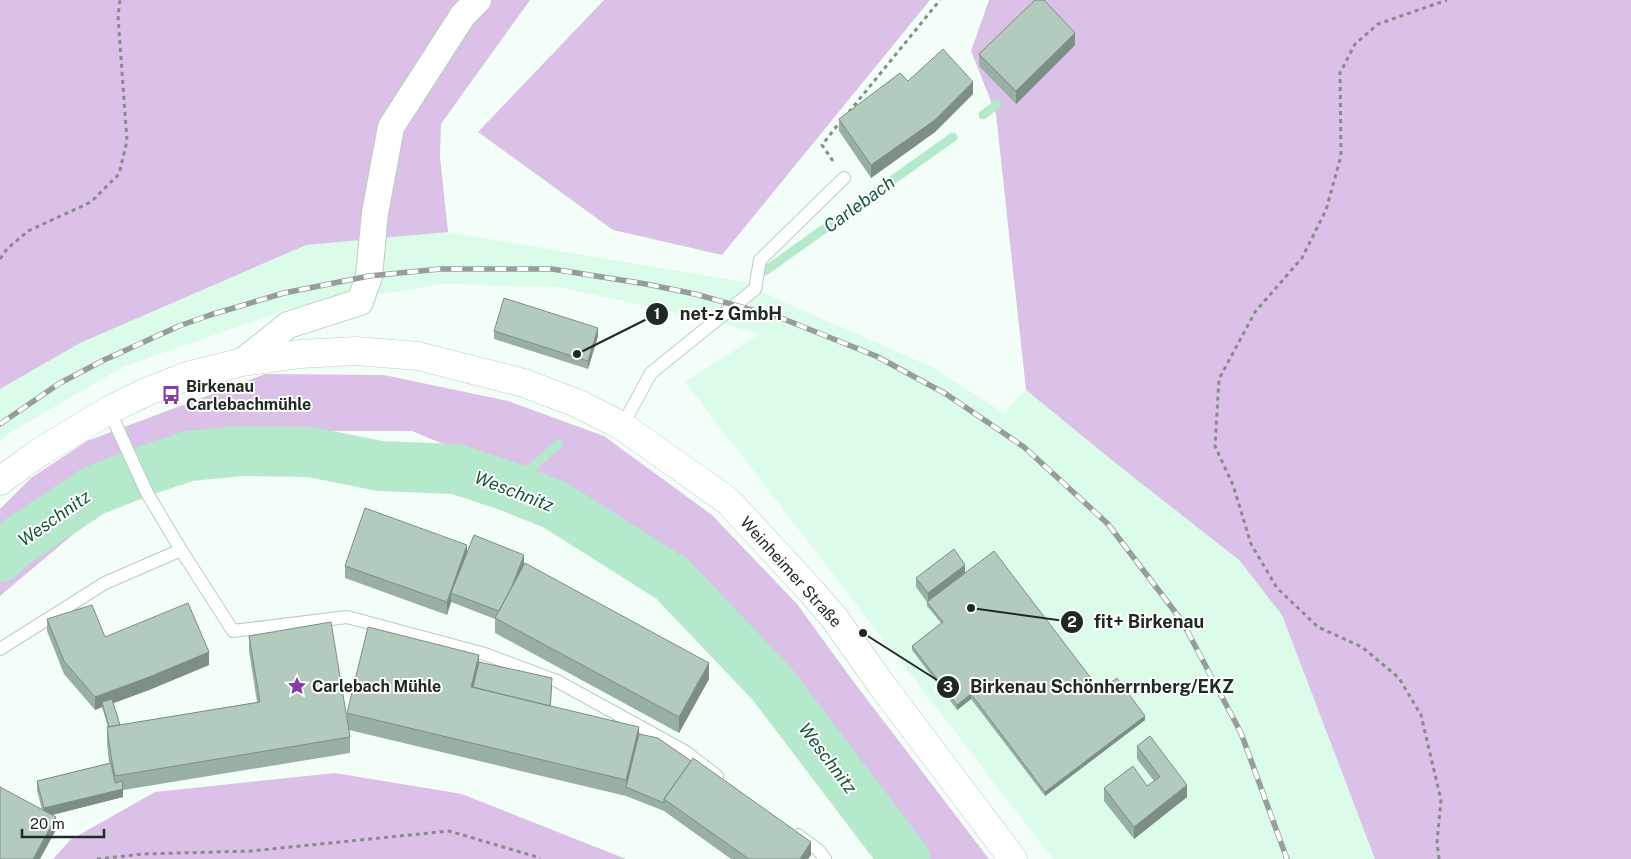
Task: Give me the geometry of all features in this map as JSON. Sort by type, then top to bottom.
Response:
[{"type":"main road","name":"Weinheimer Straße","points":[[0,481],[37,454],[109,410],[146,392],[190,375],[242,362],[301,354],[356,351],[418,356],[524,383],[579,404],[622,426],[728,501],[835,619],[881,684],[1013,859]]},
{"type":"street","points":[[242,362],[288,325],[360,302],[369,276],[375,213],[391,127],[464,15],[478,0]]},
{"type":"lane","points":[[622,426],[651,373],[755,289],[760,260],[844,178]]},
{"type":"lane","points":[[109,410],[147,493],[232,631],[347,617],[486,654],[557,681],[686,752],[724,781]]},
{"type":"lane","points":[[0,649],[106,583],[181,550]]},
{"type":"lane","points":[[787,827],[818,850],[825,859]]},
{"type":"path","points":[[0,259],[7,249],[28,231],[91,202],[119,174],[128,141],[118,16],[120,0]]},
{"type":"path","points":[[847,114],[940,0]]},
{"type":"path","points":[[1440,859],[1437,842],[1441,800],[1421,715],[1399,678],[1362,647],[1318,627],[1277,588],[1251,544],[1233,485],[1215,446],[1219,379],[1255,312],[1302,258],[1326,210],[1341,156],[1340,73],[1355,44],[1378,24],[1447,0]]},
{"type":"path","points":[[840,122],[822,145],[844,178]]},
{"type":"path","points":[[97,859],[144,854],[251,851],[449,831],[540,859]]},
{"type":"shaded area","points":[[0,0],[530,0],[441,124],[440,157],[448,232],[306,245],[80,343],[0,389]]},
{"type":"shaded area","points":[[604,0],[930,0],[722,255],[613,230],[478,132]]},
{"type":"shaded area","points":[[989,0],[1631,0],[1631,859],[1375,859],[1282,615],[1239,560],[1026,390],[996,114],[971,51]]},
{"type":"shaded area","points":[[448,232],[745,282],[777,299],[932,367],[1004,413],[1026,390],[1239,560],[1282,615],[1375,859],[1053,859],[685,382],[760,334],[700,318],[558,287],[442,284],[288,309],[125,366],[8,434],[0,441],[0,389],[80,343],[306,245]]},
{"type":"shaded area","points":[[265,374],[384,375],[508,401],[604,436],[712,515],[797,604],[853,681],[989,859],[884,859],[766,681],[644,560],[541,485],[412,431],[295,431],[179,468],[114,500],[0,596],[0,509],[31,478],[87,441]]},
{"type":"shaded area","points":[[335,773],[462,794],[626,859],[53,859],[70,840],[155,792]]},
{"type":"building","points":[[1035,0],[1044,0],[1075,33],[1016,91],[979,54]]},
{"type":"building","points":[[943,49],[973,82],[935,120],[871,165],[839,119],[900,73],[908,81]]},
{"type":"building","points":[[504,298],[598,328],[588,361],[494,331]]},
{"type":"building","points":[[365,508],[467,545],[447,602],[345,566]]},
{"type":"building","points":[[474,535],[524,555],[512,586],[499,611],[451,593]]},
{"type":"building","points":[[954,549],[965,565],[928,593],[916,578]]},
{"type":"building","points":[[994,551],[1100,690],[1117,678],[1145,716],[1045,792],[971,694],[957,705],[912,646],[943,622],[927,602]]},
{"type":"building","points":[[525,563],[709,663],[679,717],[495,618]]},
{"type":"building","points":[[188,603],[209,652],[95,697],[64,661],[47,619],[92,605],[105,637]]},
{"type":"building","points":[[331,622],[350,737],[115,776],[107,727],[260,702],[249,636]]},
{"type":"building","points":[[368,627],[479,655],[471,687],[639,727],[626,780],[347,713]]},
{"type":"building","points":[[479,662],[552,678],[550,706],[473,687]]},
{"type":"building","points":[[112,699],[120,725],[109,727],[102,702]]},
{"type":"building","points":[[639,734],[658,738],[691,761],[664,799],[664,803],[626,787]]},
{"type":"building","points":[[1150,736],[1187,785],[1134,827],[1104,788],[1133,766],[1147,786],[1160,777],[1137,746]]},
{"type":"building","points":[[693,758],[811,842],[800,859],[749,859],[664,799]]},
{"type":"building","points":[[111,763],[115,783],[122,781],[123,789],[44,808],[37,781]]},
{"type":"building","points":[[0,787],[56,817],[33,859],[0,859]]},
{"type":"waterway","name":"Carlebach","points":[[983,115],[997,104]]},
{"type":"waterway","name":"Carlebach","points":[[765,271],[953,137]]},
{"type":"waterway","name":"Carlebach","points":[[510,487],[558,444]]},
{"type":"waterway","name":"Weschnitz","points":[[0,557],[15,543],[93,491],[189,456],[241,451],[310,452],[380,466],[456,469],[510,487],[555,505],[672,579],[772,684],[905,859]]},
{"type":"railway","points":[[0,424],[60,383],[104,360],[179,326],[284,293],[369,276],[440,269],[552,269],[695,294],[781,318],[876,356],[946,394],[1024,447],[1108,524],[1182,621],[1241,733],[1287,859]]},
{"type":"place","name":"net-z GmbH","points":[[577,354]]},
{"type":"place","name":"Birkenau Carlebachmühle","points":[[171,395]]},
{"type":"place","name":"fit+ Birkenau","points":[[971,608]]},
{"type":"place","name":"Birkenau Schönherrnberg/EKZ","points":[[863,633]]},
{"type":"place","name":"Carlebach Mühle","points":[[297,686]]}]
